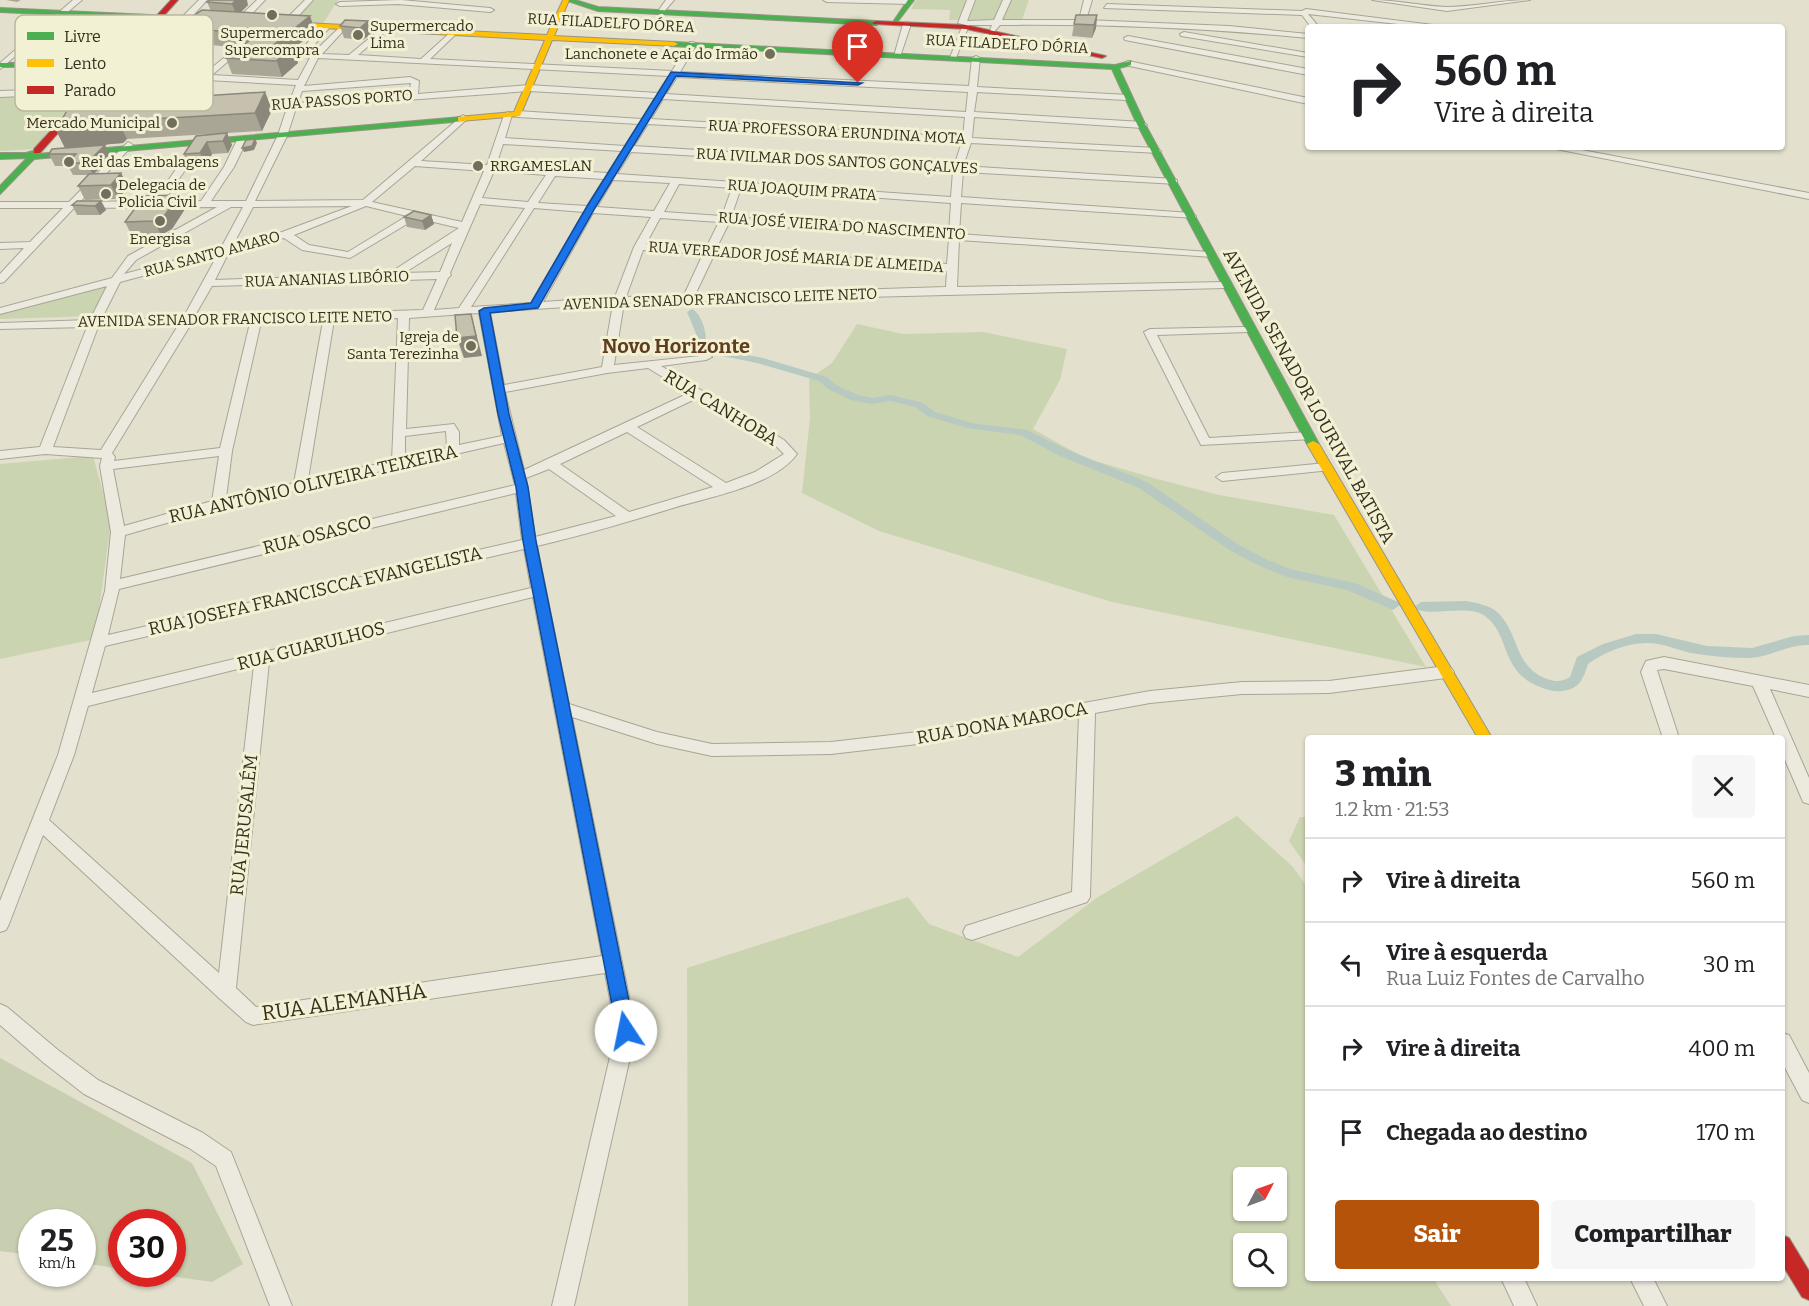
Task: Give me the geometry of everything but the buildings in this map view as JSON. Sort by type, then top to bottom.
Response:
[{"type":"street","points":[[62,15],[78,0]]},
{"type":"street","points":[[162,15],[175,0]]},
{"type":"street","points":[[189,15],[203,0]]},
{"type":"street","points":[[240,21],[261,0]]},
{"type":"street","points":[[275,23],[309,0]]},
{"type":"street","points":[[659,12],[670,0]]},
{"type":"street","points":[[827,0],[910,1],[897,54]]},
{"type":"street","points":[[952,57],[965,24],[971,0]]},
{"type":"street","points":[[996,27],[1007,0]]},
{"type":"street","points":[[1082,22],[1088,0]]},
{"type":"street","points":[[1280,29],[1305,12],[1316,0]]},
{"type":"street","points":[[1376,0],[1456,9],[1526,0]]},
{"type":"street","points":[[335,11],[342,2],[399,1],[490,10]]},
{"type":"street","points":[[427,313],[446,275],[501,141],[529,88],[536,66],[566,2],[592,9],[996,27],[1305,99]]},
{"type":"street","points":[[1105,3],[1124,24],[1128,56]]},
{"type":"street","points":[[1105,3],[1305,12],[1402,24],[1425,24],[1422,6]]},
{"type":"street","points":[[0,10],[102,15]]},
{"type":"street","points":[[1305,12],[1313,24]]},
{"type":"street","points":[[1341,24],[1343,15]]},
{"type":"street","points":[[213,20],[326,24]]},
{"type":"street","points":[[996,27],[1082,22],[1280,29],[1305,35]]},
{"type":"street","points":[[326,24],[302,55],[1126,97]]},
{"type":"street","name":"RUA FILADELFO DÓREA","points":[[326,24],[342,27],[897,54]]},
{"type":"street","points":[[1124,24],[1305,54]]},
{"type":"street","points":[[0,924],[66,755],[100,642],[112,586],[118,532],[105,460],[227,249],[282,135],[300,86],[316,55],[342,27]]},
{"type":"street","points":[[352,57],[383,29]]},
{"type":"street","points":[[424,60],[453,32]]},
{"type":"street","points":[[535,306],[610,176],[693,44]]},
{"type":"street","points":[[213,70],[236,50]]},
{"type":"street","points":[[1,65],[15,53]]},
{"type":"street","name":"RUA FILADELFO DÓRIA","points":[[897,54],[976,58],[1128,56]]},
{"type":"street","points":[[1128,56],[1305,72]]},
{"type":"street","name":"AVENIDA SENADOR LOURIVAL BATISTA","points":[[1128,56],[1126,97],[1174,182],[1209,255],[1308,436],[1483,735]]},
{"type":"street","points":[[951,290],[958,168],[967,140],[976,58]]},
{"type":"street","points":[[213,79],[300,86],[410,80],[415,81],[413,96]]},
{"type":"street","name":"RUA PASSOS PORTO","points":[[237,104],[292,106],[529,88],[1143,125]]},
{"type":"street","points":[[0,93],[15,94]]},
{"type":"street","points":[[0,191],[75,111]]},
{"type":"street","points":[[0,156],[126,148],[513,115]]},
{"type":"street","name":"RUA PROFESSORA ERUNDINA MOTA","points":[[513,115],[1156,151]]},
{"type":"street","name":"RUA SANTO AMARO","points":[[0,311],[286,234],[334,217],[364,203],[463,118]]},
{"type":"street","points":[[199,141],[242,140],[265,136]]},
{"type":"street","points":[[204,204],[229,167],[242,140]]},
{"type":"street","points":[[156,205],[199,141]]},
{"type":"street","name":"RUA IVILMAR DOS SANTOS GONÇALVES","points":[[501,141],[1174,182]]},
{"type":"street","points":[[0,280],[126,148]]},
{"type":"street","points":[[1567,150],[1809,196]]},
{"type":"street","name":"RUA JOAQUIM PRATA","points":[[412,163],[1191,216]]},
{"type":"street","points":[[462,312],[552,173]]},
{"type":"street","points":[[607,369],[619,300],[639,247],[676,181]]},
{"type":"street","points":[[688,298],[708,251],[726,218],[737,186]]},
{"type":"street","name":"RUA JOSÉ VIEIRA DO NASCIMENTO","points":[[476,201],[956,234],[1209,255]]},
{"type":"street","points":[[0,205],[364,203],[416,214],[464,229]]},
{"type":"street","points":[[45,450],[115,280],[132,258],[229,204]]},
{"type":"street","points":[[286,234],[306,248],[350,255],[416,214]]},
{"type":"street","points":[[389,278],[464,229]]},
{"type":"street","points":[[0,246],[33,245]]},
{"type":"street","name":"RUA VEREADOR JOSÉ MARIA DE ALMEIDA","points":[[639,247],[952,267]]},
{"type":"street","name":"RUA ANANIAS LIBÓRIO","points":[[208,283],[446,275]]},
{"type":"street","name":"AVENIDA SENADOR FRANCISCO LEITE NETO","points":[[0,326],[188,319],[256,320],[404,315],[619,300],[1225,285]]},
{"type":"street","points":[[484,311],[520,482],[529,541],[626,1031],[563,1306]]},
{"type":"street","points":[[398,464],[404,315]]},
{"type":"street","points":[[300,487],[329,317]]},
{"type":"street","points":[[218,504],[226,451],[256,320]]},
{"type":"street","points":[[1244,330],[1150,332],[1205,442],[1308,436]]},
{"type":"street","points":[[499,390],[607,369],[706,357]]},
{"type":"street","name":"RUA CANHOBA","points":[[650,364],[696,394],[780,442],[791,454]]},
{"type":"street","name":"RUA OSASCO","points":[[112,586],[520,482],[550,463],[696,394]]},
{"type":"street","points":[[627,426],[727,488]]},
{"type":"street","points":[[401,433],[450,427],[453,432],[453,452]]},
{"type":"street","name":"RUA ANTÔNIO OLIVEIRA TEIXEIRA","points":[[118,532],[218,504],[509,438]]},
{"type":"street","points":[[0,455],[45,450],[105,460],[226,451]]},
{"type":"street","name":"RUA JOSEFA FRANCISCCA EVANGELISTA","points":[[100,642],[628,518],[727,488],[785,461],[791,454]]},
{"type":"street","points":[[550,463],[628,518]]},
{"type":"street","points":[[1222,477],[1326,467]]},
{"type":"street","name":"RUA GUARULHOS","points":[[84,701],[539,591]]},
{"type":"street","name":"RUA JERUSALÉM","points":[[226,992],[262,658]]},
{"type":"street","points":[[1670,735],[1649,672],[1651,665],[1664,663],[1809,691]]},
{"type":"street","name":"RUA DONA MAROCA","points":[[562,708],[657,738],[712,750],[737,752],[831,748],[935,736],[1150,697],[1219,690],[1329,687],[1446,672]]},
{"type":"street","points":[[1759,681],[1782,735]]},
{"type":"street","points":[[972,932],[1081,897],[1087,708]]},
{"type":"street","points":[[1785,741],[1809,797]]},
{"type":"street","name":"RUA ALEMANHA","points":[[40,822],[253,1016],[613,963]]},
{"type":"street","points":[[0,1013],[39,1049],[106,1096],[208,1146],[224,1159],[281,1306]]},
{"type":"street","points":[[1785,1048],[1809,1092]]},
{"type":"street","points":[[1785,1250],[1809,1290]]},
{"type":"street","points":[[1514,1281],[1526,1306]]},
{"type":"street","points":[[1643,1281],[1656,1306]]},
{"type":"green space","points":[[313,0],[338,0],[322,25],[291,23]]},
{"type":"green space","points":[[916,0],[1029,0],[1022,20],[949,20],[950,10],[911,9]]},
{"type":"green space","points":[[0,96],[15,96],[15,111],[66,111],[34,149],[0,151]]},
{"type":"green space","points":[[109,285],[93,316],[0,319],[0,314]]},
{"type":"green space","points":[[857,324],[903,334],[983,332],[1067,349],[1060,380],[1033,429],[1085,458],[1157,479],[1219,495],[1334,515],[1426,667],[1112,602],[879,531],[802,493],[810,418],[809,379],[832,363]]},
{"type":"green space","points":[[93,456],[111,522],[95,639],[0,659],[0,464]]},
{"type":"green space","points":[[1237,816],[1293,867],[1305,884],[1305,1281],[1435,1281],[1451,1306],[688,1306],[687,968],[908,897],[929,924],[1018,957],[1098,897]]},
{"type":"green space","points":[[1300,817],[1305,817],[1305,864],[1289,841]]},
{"type":"green space","points":[[0,1058],[192,1163],[243,1264],[212,1282],[186,1278],[186,1209],[108,1209],[108,1267],[96,1265],[96,1209],[18,1209],[18,1253],[0,1251]]},
{"type":"waterway","points":[[692,312],[702,336],[701,345],[707,350],[759,360],[823,379],[832,387],[855,398],[873,401],[891,398],[919,405],[931,414],[971,426],[1023,432],[1064,453],[1143,485],[1235,548],[1264,563],[1287,573],[1350,586],[1393,605]]},
{"type":"waterway","points":[[1421,607],[1466,606],[1483,609],[1490,613],[1503,630],[1516,661],[1523,670],[1533,678],[1554,686],[1562,686],[1576,680],[1582,661],[1590,656],[1607,647],[1636,639],[1656,639],[1707,650],[1752,653],[1767,651],[1794,641],[1809,640]]},
{"type":"traffic: fast","points":[[568,0],[598,9],[876,23]]},
{"type":"traffic: fast","points":[[893,24],[911,0]]},
{"type":"traffic: fast","points":[[0,10],[108,15]]},
{"type":"traffic: fast","points":[[674,44],[1115,67],[1128,63]]},
{"type":"traffic: fast","points":[[0,65],[15,65]]},
{"type":"traffic: fast","points":[[1115,67],[1141,124],[1313,444]]},
{"type":"traffic: fast","points":[[27,155],[32,157],[461,119]]},
{"type":"traffic: fast","points":[[0,156],[27,155],[37,151]]},
{"type":"traffic: fast","points":[[0,191],[32,157]]},
{"type":"traffic: slow","points":[[461,119],[517,114],[566,0]]},
{"type":"traffic: slow","points":[[285,24],[674,44]]},
{"type":"traffic: slow","points":[[1313,444],[1483,735]]},
{"type":"traffic: jam","points":[[161,15],[175,0]]},
{"type":"traffic: jam","points":[[876,23],[966,27],[1102,56]]},
{"type":"traffic: jam","points":[[37,151],[74,111]]},
{"type":"traffic: jam","points":[[1785,1250],[1809,1290]]},
{"type":"place","name":"Supermercado Supercompra","points":[[272,15]]},
{"type":"place","name":"Supermercado Lima","points":[[358,35]]},
{"type":"place","name":"Lanchonete e Açai do Irmão","points":[[770,54]]},
{"type":"place","name":"Mercado Municipal","points":[[172,123]]},
{"type":"place","name":"Rei das Embalagens","points":[[69,162]]},
{"type":"place","name":"RRGAMESLAN","points":[[478,166]]},
{"type":"place","name":"Delegacia de Policia Civil","points":[[106,194]]},
{"type":"place","name":"Energisa","points":[[160,221]]},
{"type":"place","name":"Igreja de Santa Terezinha","points":[[471,346]]},
{"type":"district","name":"Novo Horizonte","points":[[676,346]]},
{"type":"route","points":[[626,1031],[529,541],[522,487],[503,414],[484,311],[535,306],[610,176],[674,74],[858,83]]}]
